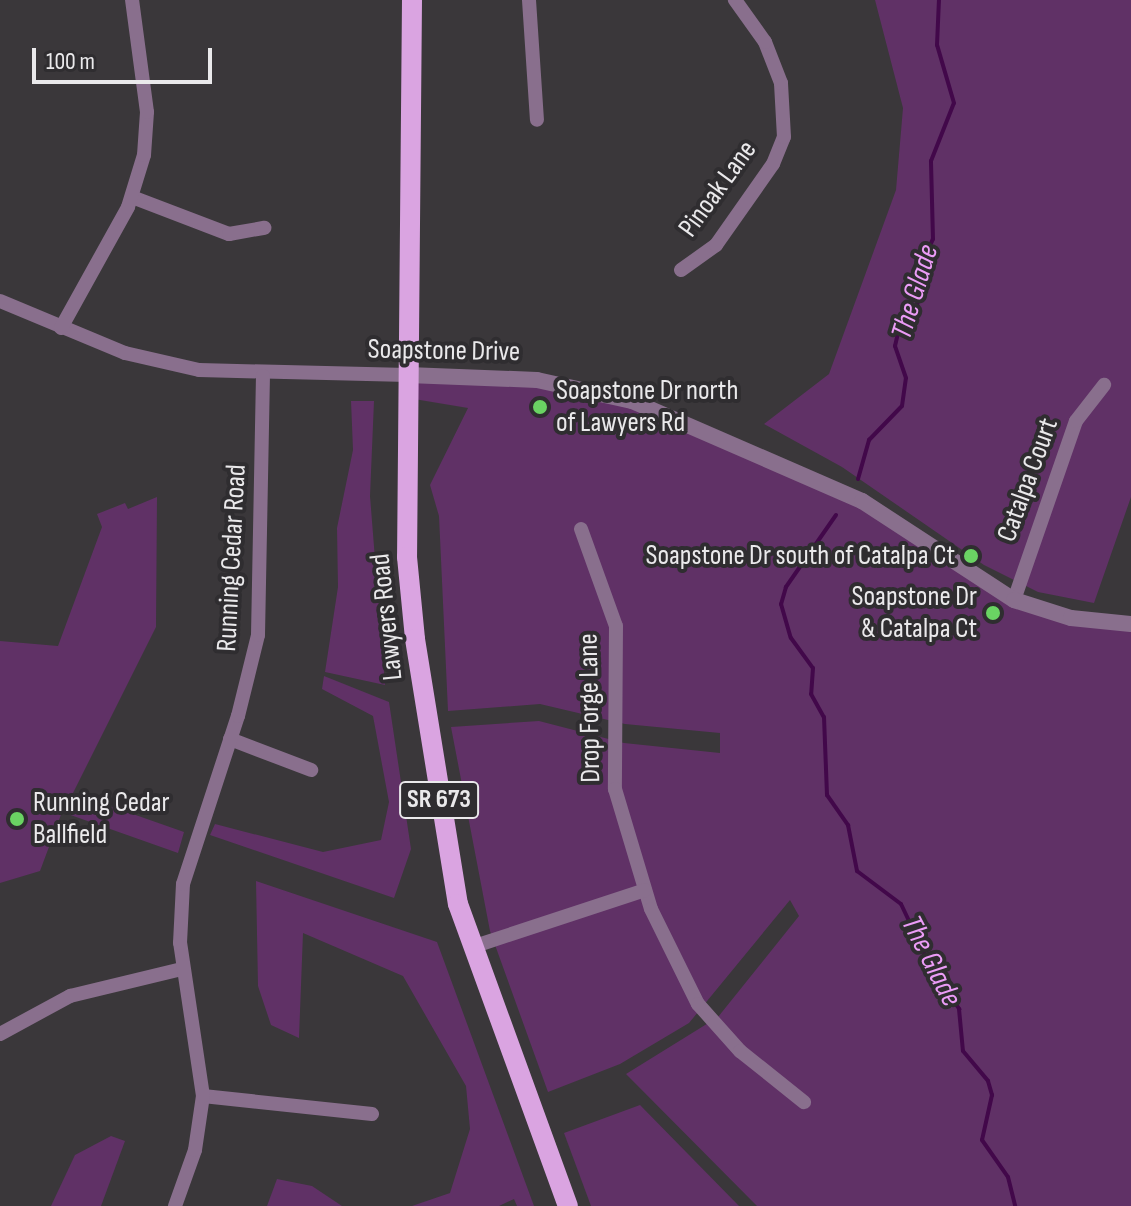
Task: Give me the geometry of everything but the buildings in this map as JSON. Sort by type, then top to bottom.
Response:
[{"type":"main road","name":"Lawyers Road","points":[[412,0],[408,375],[410,598],[449,865],[472,947],[568,1206]]},
{"type":"street","points":[[61,328],[132,197],[144,155],[147,112],[132,0]]},
{"type":"street","points":[[529,0],[537,120]]},
{"type":"street","name":"Pinoak Lane","points":[[681,270],[716,245],[773,164],[784,137],[781,83],[765,42],[735,0]]},
{"type":"street","points":[[132,197],[229,234],[264,228]]},
{"type":"street","name":"Soapstone Drive","points":[[0,301],[61,328],[163,363],[263,376],[408,375],[548,381],[652,408],[862,501],[1014,600],[1071,618],[1131,624]]},
{"type":"street","name":"Running Cedar Road","points":[[175,1206],[195,1150],[203,1096],[182,969],[180,914],[189,857],[252,666],[261,601],[263,376]]},
{"type":"street","name":"Catalpa Court","points":[[1014,600],[1076,421],[1104,385]]},
{"type":"street","name":"Drop Forge Lane","points":[[581,529],[616,626],[615,789],[667,951],[698,1004],[740,1051],[804,1102]]},
{"type":"street","points":[[230,739],[311,770]]},
{"type":"street","points":[[472,947],[645,890]]},
{"type":"street","points":[[0,1034],[70,996],[182,969]]},
{"type":"street","points":[[203,1096],[372,1114]]},
{"type":"shaded area","points":[[875,0],[1131,0],[1131,497],[1094,603],[1038,592],[984,565],[842,467],[764,424],[829,374],[896,190],[903,108]]},
{"type":"shaded area","points":[[408,375],[583,387],[862,501],[1014,600],[1131,624],[1131,1206],[757,1206],[626,1074],[718,1017],[799,916],[790,900],[689,1023],[620,1064],[548,1092],[490,931],[451,727],[539,721],[624,743],[720,753],[720,733],[625,724],[540,704],[448,711],[439,516],[430,485],[468,408],[408,398]]},
{"type":"shaded area","points":[[351,401],[374,401],[370,496],[385,685],[325,672],[338,587],[337,528],[353,450]]},
{"type":"shaded area","points":[[157,497],[156,627],[73,793],[184,832],[178,853],[62,812],[40,871],[0,883],[0,641],[58,646],[102,527],[97,514],[125,503],[128,509]]},
{"type":"shaded area","points":[[324,676],[389,702],[411,849],[394,898],[210,835],[215,824],[323,852],[381,840],[389,802],[373,716],[322,689]]},
{"type":"shaded area","points":[[256,881],[437,942],[534,1206],[517,1206],[514,1199],[499,1206],[412,1206],[450,1193],[470,1129],[466,1086],[403,976],[303,933],[299,1038],[271,1025],[258,986]]},
{"type":"shaded area","points":[[640,1105],[739,1206],[591,1206],[564,1133]]},
{"type":"shaded area","points":[[111,1136],[125,1141],[101,1206],[51,1206],[75,1155]]},
{"type":"shaded area","points":[[277,1179],[312,1186],[342,1206],[267,1206]]},
{"type":"waterway","name":"The Glade","points":[[858,479],[869,440],[902,406],[906,378],[895,346],[899,329],[917,307],[921,267],[933,239],[931,161],[954,103],[937,45],[939,0]]},
{"type":"waterway","name":"The Glade","points":[[836,515],[786,587],[781,604],[791,638],[813,668],[811,694],[824,717],[827,795],[848,825],[857,871],[901,904],[936,978],[959,1009],[963,1051],[988,1081],[992,1095],[982,1140],[1008,1177],[1015,1206]]},
{"type":"place","name":"Soapstone Dr north of Lawyers Rd","points":[[540,407]]},
{"type":"place","name":"Soapstone Dr south of Catalpa Ct","points":[[971,556]]},
{"type":"place","name":"Soapstone Dr & Catalpa Ct","points":[[993,613]]},
{"type":"place","name":"Running Cedar Ballfield","points":[[17,819]]}]
